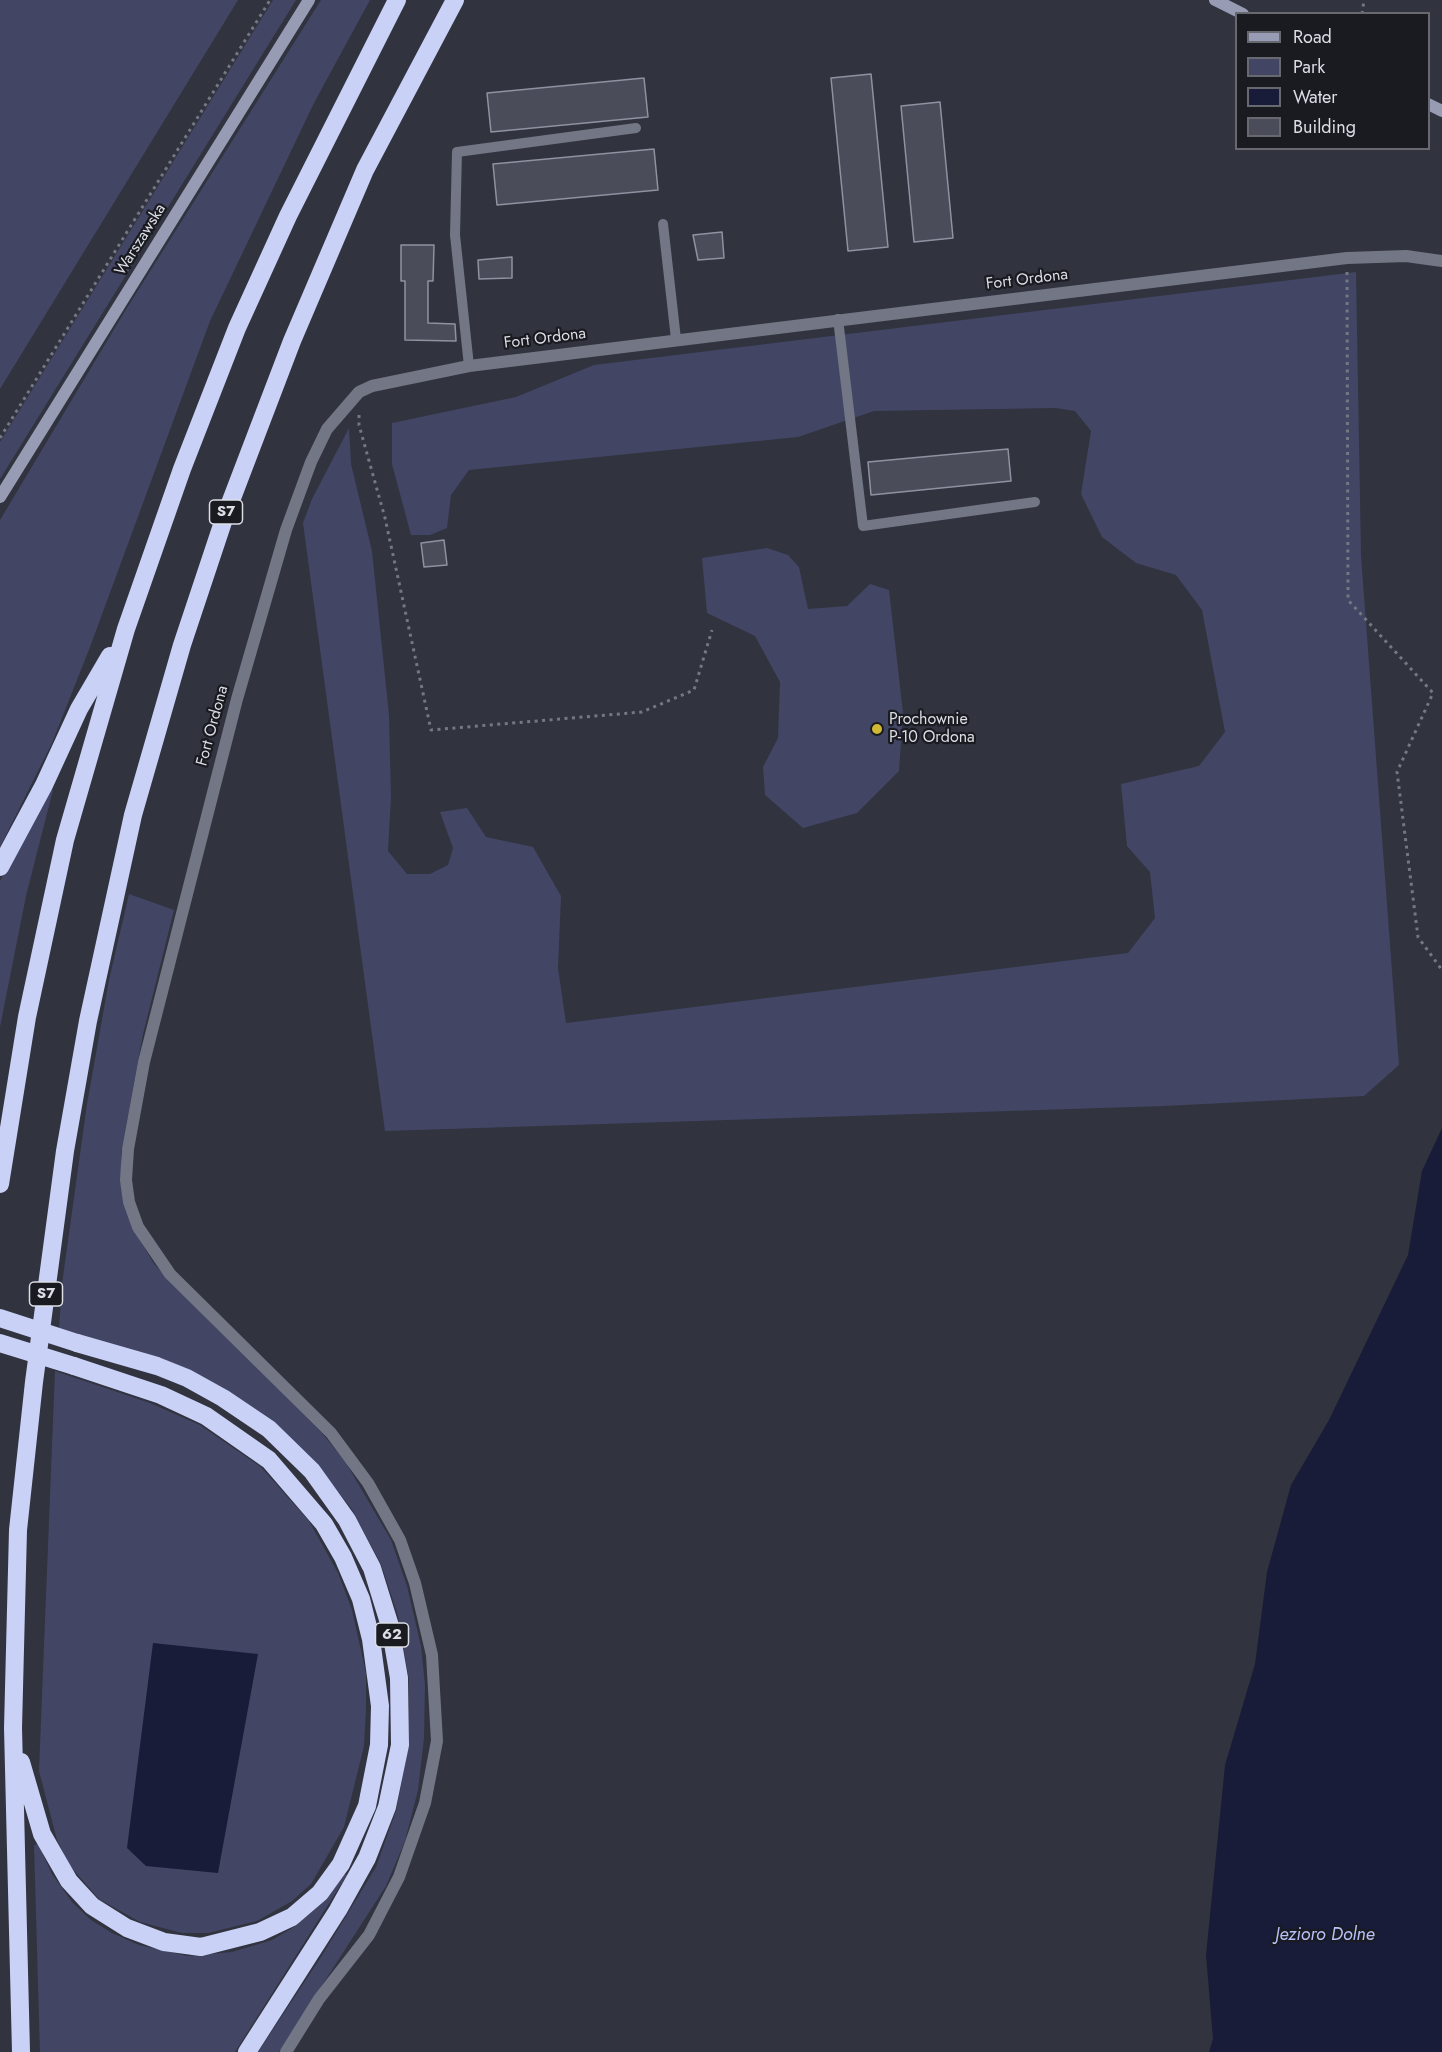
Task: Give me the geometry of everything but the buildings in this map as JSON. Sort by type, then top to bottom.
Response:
[{"type":"highway","points":[[0,1184],[27,1017],[65,840],[126,629],[182,469],[237,328],[288,216],[397,0]]},
{"type":"highway","name":"S7","points":[[21,2052],[13,1728],[18,1530],[34,1382],[71,1119],[88,1021],[134,815],[182,645],[224,519],[292,341],[364,170],[455,0]]},
{"type":"highway","points":[[0,867],[44,785],[79,709],[126,629]]},
{"type":"highway","name":"62","points":[[0,1318],[157,1366],[187,1378],[224,1398],[270,1429],[312,1471],[347,1520],[372,1568],[390,1626],[399,1678],[400,1745],[387,1807],[367,1858],[338,1910],[247,2052]]},
{"type":"highway","points":[[0,1343],[161,1395],[214,1422],[269,1460],[324,1524],[343,1557],[361,1599],[371,1640],[379,1695],[379,1745],[367,1806],[340,1864],[320,1893],[292,1917],[260,1932],[201,1947],[164,1942],[128,1928],[92,1906],[69,1881],[42,1834],[13,1728]]},
{"type":"main road","name":"Warszawska","points":[[0,497],[309,0]]},
{"type":"main road","points":[[1215,0],[1239,12]]},
{"type":"street","name":"Fort Ordona","points":[[286,2052],[319,1999],[369,1935],[399,1877],[425,1803],[437,1741],[432,1655],[415,1583],[400,1540],[368,1483],[331,1433],[170,1274],[138,1227],[129,1202],[126,1180],[128,1149],[144,1062],[237,699],[286,530],[311,462],[327,429],[359,392],[372,386],[469,366],[1347,258],[1406,256],[1442,261]]},
{"type":"lane","points":[[469,366],[455,235],[457,152],[636,128]]},
{"type":"lane","points":[[663,224],[676,339]]},
{"type":"lane","points":[[838,319],[863,526],[1035,502]]},
{"type":"path","points":[[0,438],[270,0]]},
{"type":"path","points":[[1347,258],[1348,600],[1433,693],[1397,772],[1418,937],[1442,970]]},
{"type":"path","points":[[359,392],[359,426],[385,518],[431,730],[642,712],[694,690],[712,630]]},
{"type":"green space","points":[[0,0],[238,0],[0,389]]},
{"type":"green space","points":[[273,0],[296,0],[0,479],[0,442]]},
{"type":"green space","points":[[321,0],[370,0],[314,103],[210,321],[90,647],[52,743],[0,847],[0,520],[125,311]]},
{"type":"green space","points":[[1356,272],[1361,556],[1399,1065],[1364,1096],[1164,1106],[385,1131],[303,523],[312,499],[349,428],[351,464],[372,551],[389,715],[391,797],[388,851],[407,874],[430,874],[448,865],[453,848],[440,812],[467,808],[486,837],[533,847],[561,896],[558,968],[566,1023],[1128,953],[1155,918],[1150,872],[1127,846],[1121,784],[1199,766],[1225,732],[1202,610],[1176,575],[1136,563],[1102,537],[1081,494],[1091,431],[1075,411],[1056,408],[874,411],[798,437],[469,470],[451,495],[447,528],[430,535],[411,535],[392,464],[392,423],[516,397],[594,365]]},
{"type":"green space","points":[[767,548],[788,555],[799,567],[808,609],[847,606],[870,584],[889,590],[903,713],[899,771],[857,813],[803,828],[765,795],[763,767],[778,738],[780,682],[755,636],[707,613],[702,558]]},
{"type":"green space","points":[[50,788],[53,790],[26,896],[0,1027],[0,881]]},
{"type":"green space","points":[[129,894],[174,910],[143,1034],[121,1153],[122,1188],[135,1232],[154,1264],[322,1433],[346,1463],[391,1540],[407,1586],[421,1646],[425,1685],[424,1738],[418,1790],[405,1841],[386,1886],[279,2052],[258,2052],[321,1957],[376,1867],[396,1811],[409,1744],[409,1680],[398,1616],[381,1564],[351,1508],[311,1458],[265,1416],[59,1329],[62,1284],[87,1104],[109,980]]},
{"type":"green space","points":[[55,1371],[150,1403],[200,1425],[261,1467],[309,1521],[338,1573],[352,1610],[366,1673],[366,1709],[364,1746],[344,1827],[311,1884],[292,1901],[257,1921],[208,1933],[182,1933],[140,1922],[99,1899],[70,1866],[57,1840],[39,1771]]},
{"type":"green space","points":[[38,1844],[52,1874],[72,1902],[91,1920],[112,1933],[139,1945],[188,1956],[232,1952],[272,1940],[294,1927],[320,1905],[345,1874],[347,1875],[235,2052],[40,2052],[34,1845]]},
{"type":"water","name":"Jezioro Dolne","points":[[1442,1128],[1442,2052],[1209,2052],[1213,2039],[1206,1955],[1225,1765],[1255,1664],[1267,1572],[1291,1485],[1329,1420],[1408,1255],[1422,1171]]},
{"type":"water","points":[[153,1643],[258,1654],[218,1873],[146,1866],[127,1848]]},
{"type":"place","name":"Prochownie P-10 Ordona","points":[[877,729]]}]
